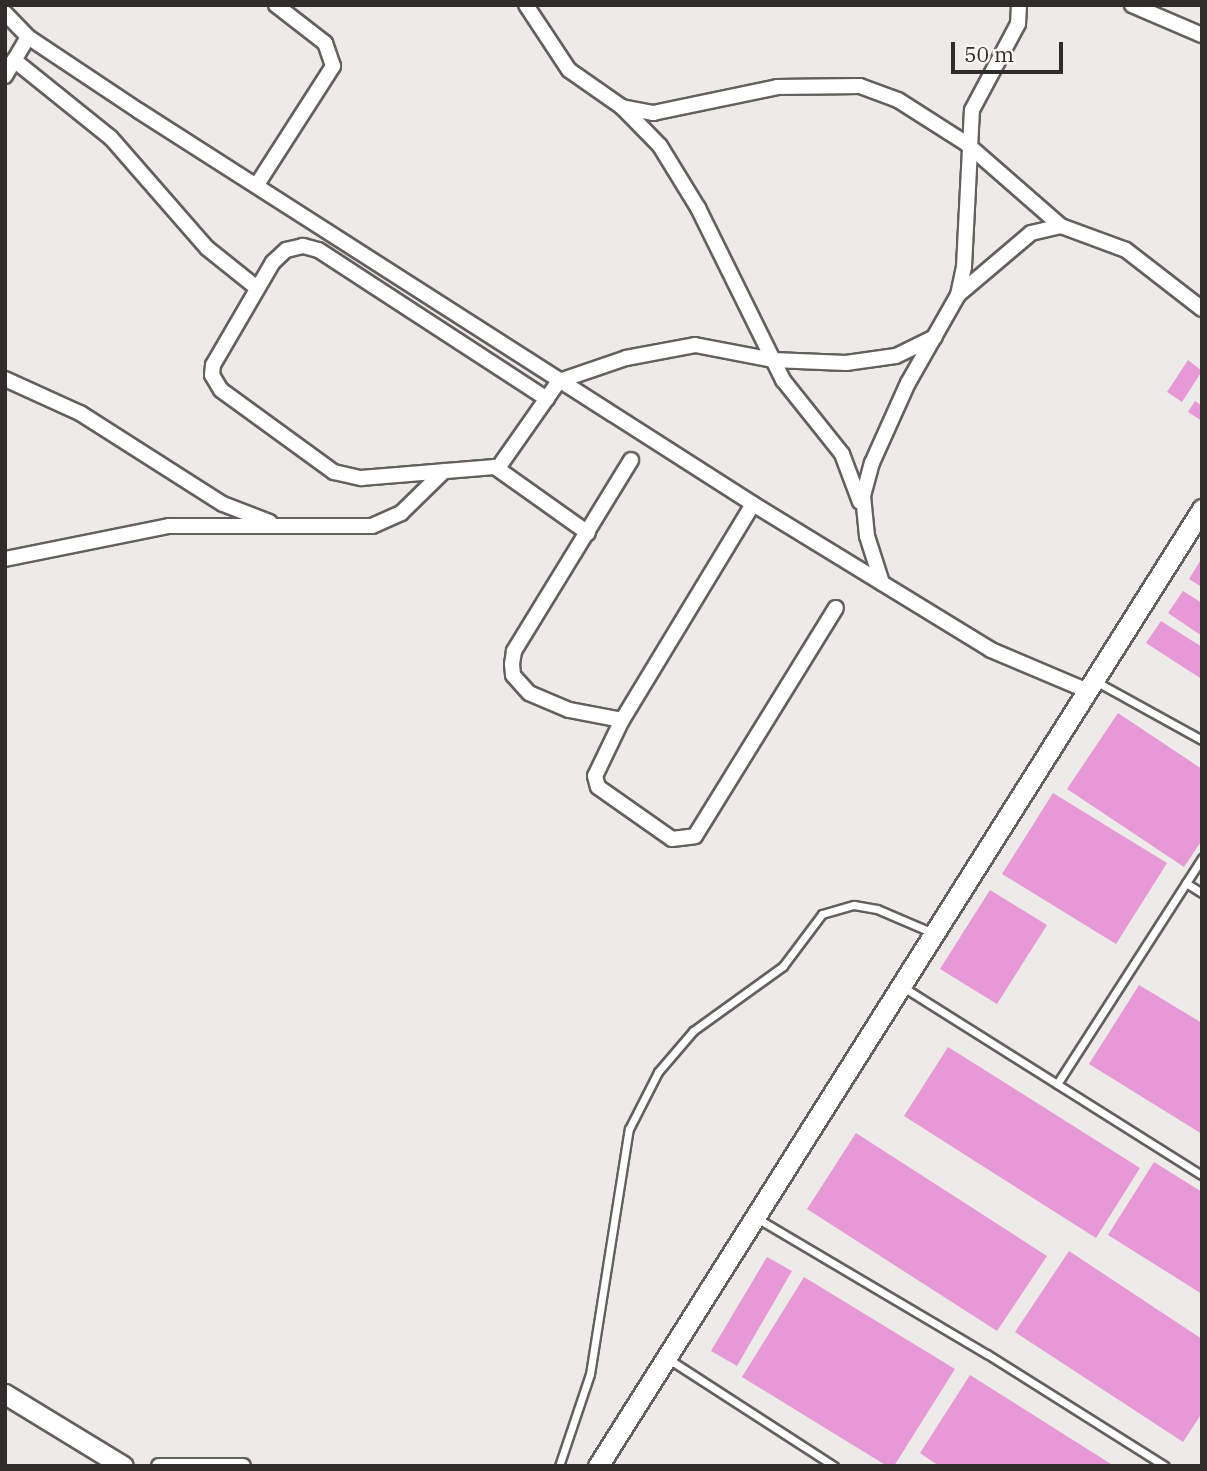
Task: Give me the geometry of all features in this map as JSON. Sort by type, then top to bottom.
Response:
[{"type":"main road","points":[[598,1466],[753,1216],[1202,509]]},
{"type":"main road","points":[[5,1394],[123,1466]]},
{"type":"street","points":[[21,5],[9,16],[28,37],[258,183],[559,381],[991,650],[1091,686]]},
{"type":"street","points":[[258,183],[333,66],[325,43],[276,5]]},
{"type":"street","points":[[862,507],[872,463],[958,295],[964,267],[967,144],[978,94],[1017,24],[1019,5]]},
{"type":"street","points":[[1132,5],[1202,35]]},
{"type":"street","points":[[524,7],[569,70],[622,107],[660,146],[698,208],[799,404],[842,454],[862,507],[882,583]]},
{"type":"street","points":[[5,76],[28,37]]},
{"type":"street","points":[[14,60],[111,138],[207,248],[257,288]]},
{"type":"street","points":[[622,107],[653,113],[777,87],[860,86],[898,100],[967,144],[1061,226],[1126,250],[1202,309]]},
{"type":"street","points":[[958,295],[1031,233],[1061,226]]},
{"type":"street","points":[[547,399],[318,250],[303,246],[286,250],[272,262],[213,365],[215,383],[220,390],[343,476],[498,468],[588,533]]},
{"type":"street","points":[[498,468],[559,381],[661,348],[695,345],[774,360],[874,360],[935,337]]},
{"type":"street","points":[[5,379],[80,413],[223,504],[281,526]]},
{"type":"street","points":[[622,720],[552,704],[529,693],[513,675],[514,651],[631,460]]},
{"type":"street","points":[[5,559],[142,528],[191,524],[372,526],[401,513],[444,471]]},
{"type":"street","points":[[753,504],[622,720],[595,782],[672,839],[688,840],[695,836],[836,608]]},
{"type":"street","points":[[159,1466],[243,1466]]},
{"type":"lane","points":[[1091,686],[1202,740]]},
{"type":"lane","points":[[1058,1084],[1202,858]]},
{"type":"lane","points":[[1186,883],[1202,893]]},
{"type":"lane","points":[[559,1466],[590,1374],[629,1129],[658,1072],[693,1031],[783,966],[822,914],[854,905],[877,909],[933,933]]},
{"type":"lane","points":[[900,985],[1202,1175]]},
{"type":"lane","points":[[753,1216],[988,1354],[1165,1466]]},
{"type":"lane","points":[[665,1357],[834,1466]]},
{"type":"building","points":[[1188,360],[1202,371],[1182,402],[1167,392]]},
{"type":"building","points":[[1195,401],[1202,406],[1202,421],[1188,412]]},
{"type":"building","points":[[1202,558],[1202,587],[1189,579]]},
{"type":"building","points":[[1183,591],[1202,603],[1202,636],[1168,613]]},
{"type":"building","points":[[1161,621],[1202,647],[1200,678],[1146,643]]},
{"type":"building","points":[[1118,713],[1202,769],[1202,840],[1184,867],[1067,789]]},
{"type":"building","points":[[1053,793],[1167,863],[1116,944],[1002,874]]},
{"type":"building","points":[[990,890],[1047,925],[997,1004],[940,969]]},
{"type":"building","points":[[1139,985],[1202,1023],[1202,1134],[1089,1064]]},
{"type":"building","points":[[948,1047],[1140,1168],[1096,1238],[904,1116]]},
{"type":"building","points":[[856,1133],[1047,1256],[997,1331],[807,1209]]},
{"type":"building","points":[[1154,1162],[1202,1192],[1202,1294],[1108,1235]]},
{"type":"building","points":[[1069,1251],[1202,1339],[1202,1413],[1183,1442],[1015,1332]]},
{"type":"building","points":[[767,1257],[792,1271],[737,1366],[711,1351]]},
{"type":"building","points":[[804,1277],[955,1369],[894,1466],[887,1466],[742,1377]]},
{"type":"building","points":[[970,1375],[1111,1464],[939,1466],[920,1453]]}]
